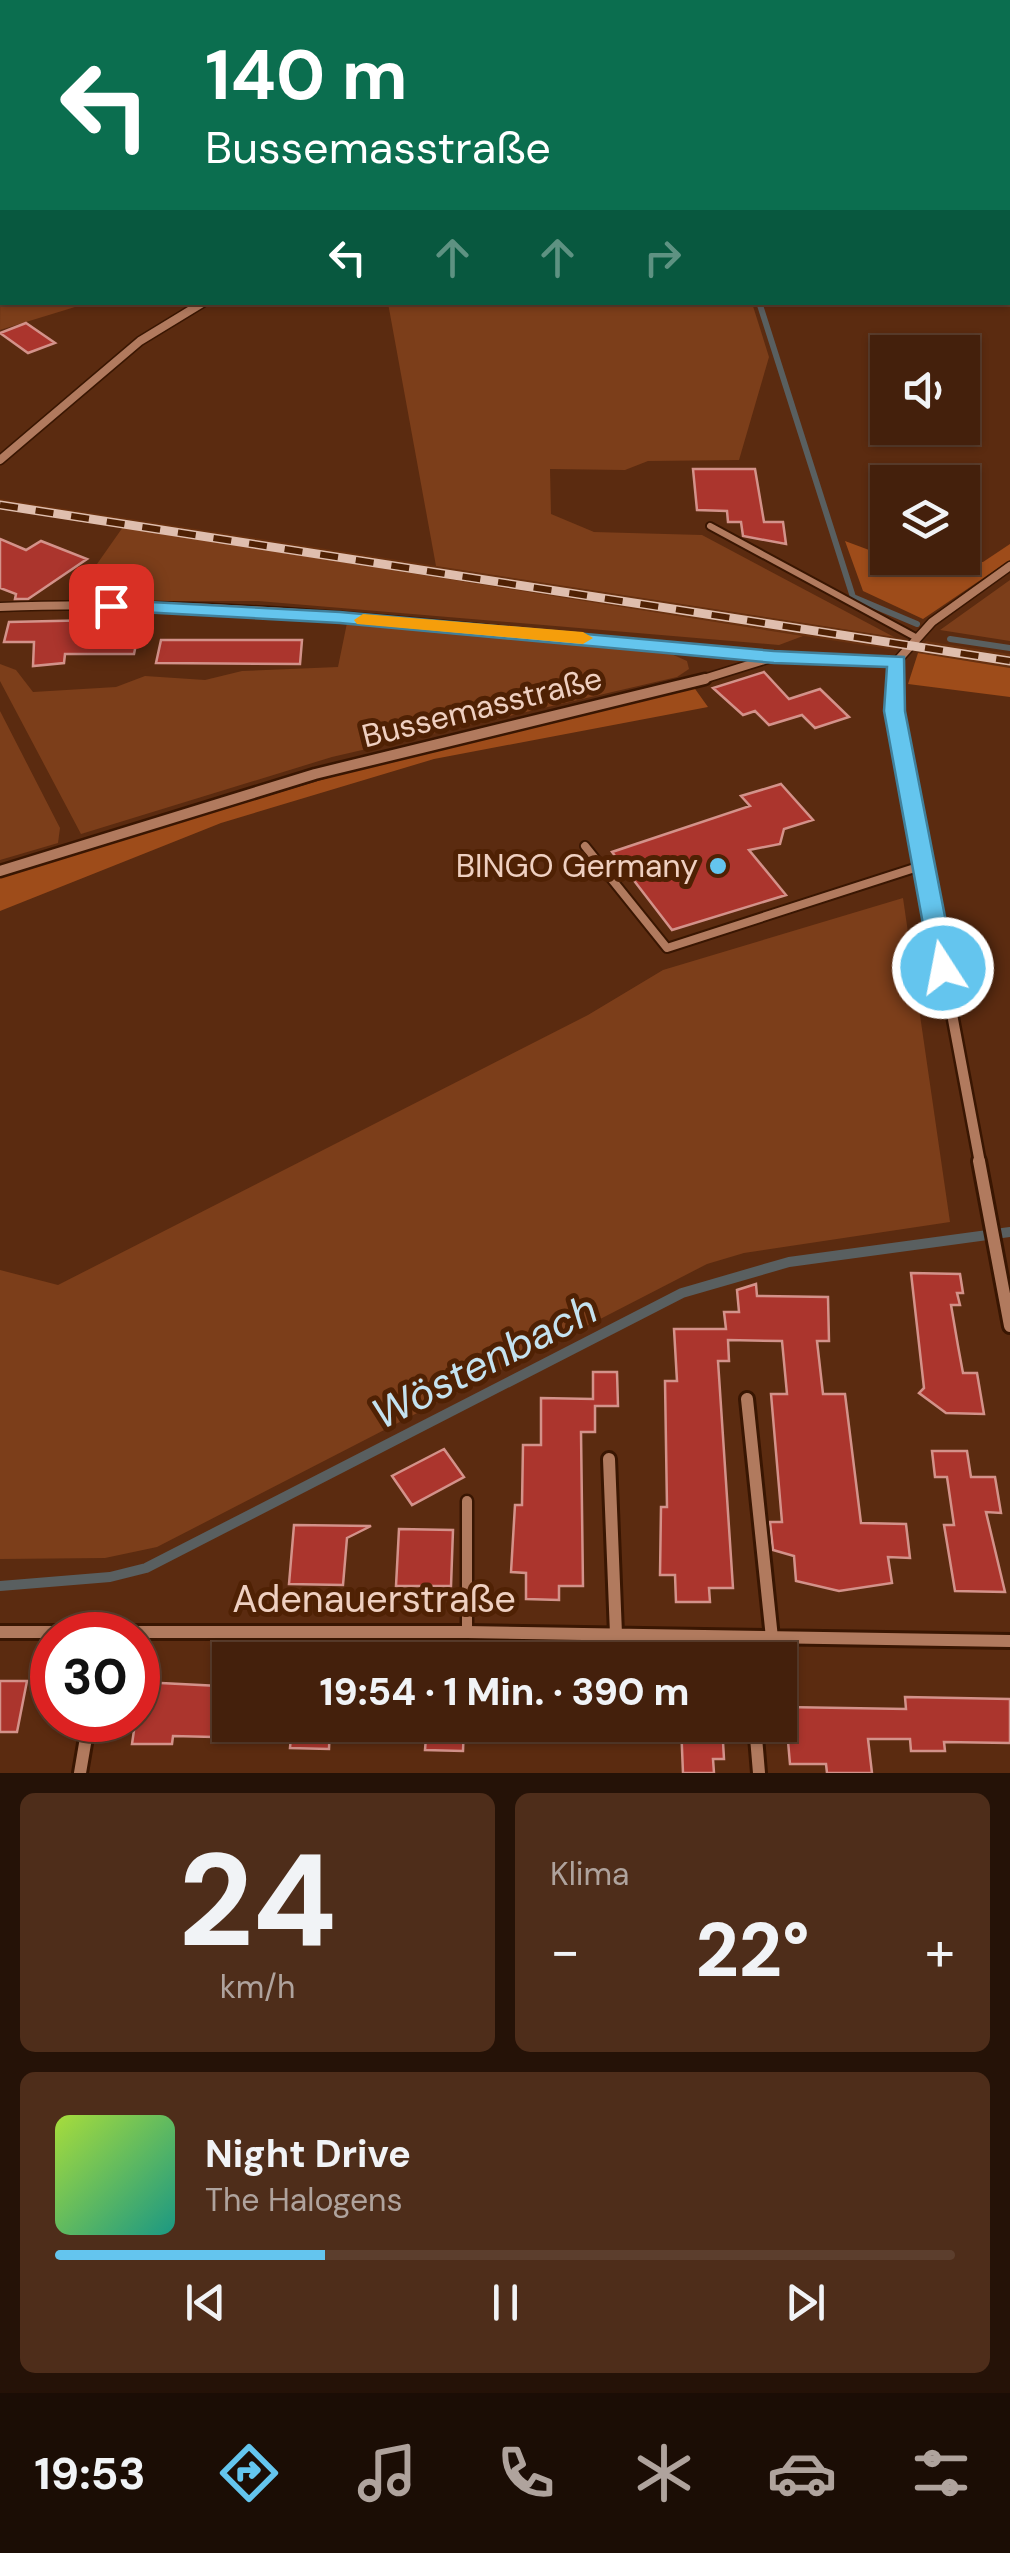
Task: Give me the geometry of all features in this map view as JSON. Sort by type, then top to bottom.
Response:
[{"type":"street","points":[[0,460],[140,341],[199,305]]},
{"type":"street","points":[[1010,566],[916,638],[897,661],[895,711],[1010,1326]]},
{"type":"street","points":[[0,607],[73,604],[340,618],[774,657]]},
{"type":"street","name":"Bussemasstraße","points":[[0,870],[316,774],[698,681],[774,657],[897,661]]},
{"type":"street","points":[[747,1398],[772,1638]]},
{"type":"street","points":[[609,1459],[616,1634]]},
{"type":"street","name":"Adenauerstraße","points":[[0,1632],[30,1632]]},
{"type":"street","name":"Adenauerstraße","points":[[160,1633],[468,1632],[1010,1641]]},
{"type":"street","points":[[748,1637],[748,1642]]},
{"type":"street","points":[[80,1773],[85,1742]]},
{"type":"street","points":[[756,1742],[759,1773]]},
{"type":"lane","points":[[710,526],[916,638]]},
{"type":"lane","points":[[585,846],[666,948],[924,865]]},
{"type":"lane","points":[[467,1501],[468,1632]]},
{"type":"shaded area","points":[[0,305],[81,305],[0,330]]},
{"type":"shaded area","points":[[388,305],[753,305],[769,357],[739,460],[648,461],[625,470],[550,469],[551,514],[594,532],[702,535],[894,637],[436,566]]},
{"type":"shaded area","points":[[0,499],[905,639],[896,650],[803,636],[0,509]]},
{"type":"shaded area","points":[[123,527],[803,636],[779,645],[258,601],[71,601]]},
{"type":"shaded area","points":[[845,541],[870,550],[870,575],[980,575],[980,562],[1010,544],[1010,560],[923,619],[863,591]]},
{"type":"shaded area","points":[[1010,580],[1010,641],[940,630]]},
{"type":"shaded area","points":[[347,623],[667,652],[687,661],[689,669],[677,677],[332,757],[81,834],[0,681],[0,664],[16,670],[33,692],[116,687],[145,676],[205,680],[242,671],[338,667]]},
{"type":"shaded area","points":[[926,641],[1010,654],[1010,668],[918,653]]},
{"type":"shaded area","points":[[918,653],[1010,668],[1010,697],[908,684]]},
{"type":"shaded area","points":[[693,686],[708,707],[434,759],[221,823],[0,911],[0,876],[368,766]]},
{"type":"shaded area","points":[[0,711],[60,828],[58,843],[0,860]]},
{"type":"shaded area","points":[[903,898],[950,1222],[744,1253],[707,1264],[157,1547],[105,1558],[0,1559],[0,1270],[58,1285],[588,1015],[663,970]]},
{"type":"building","points":[[26,323],[55,343],[28,353],[0,333]]},
{"type":"building","points":[[693,469],[755,469],[764,522],[783,522],[786,544],[743,536],[741,522],[728,522],[727,511],[697,510]]},
{"type":"building","points":[[0,539],[26,550],[41,541],[87,559],[28,599],[15,599],[16,594],[0,588]]},
{"type":"building","points":[[100,616],[142,616],[134,654],[65,654],[64,663],[33,666],[34,642],[4,642],[9,622],[99,620]]},
{"type":"building","points":[[161,640],[302,640],[300,664],[156,663]]},
{"type":"building","points":[[764,672],[789,699],[820,689],[849,717],[815,728],[802,715],[769,725],[755,711],[743,715],[713,688]]},
{"type":"building","points":[[781,784],[813,820],[784,829],[780,844],[749,850],[786,895],[672,930],[612,852],[750,806],[741,796]]},
{"type":"building","points":[[911,1273],[960,1274],[960,1305],[951,1305],[958,1346],[963,1373],[977,1373],[984,1414],[946,1413],[919,1393],[924,1388]]},
{"type":"building","points":[[756,1284],[757,1296],[828,1297],[829,1341],[817,1341],[823,1394],[845,1394],[861,1523],[906,1524],[910,1558],[888,1557],[892,1583],[839,1591],[796,1581],[794,1556],[773,1550],[770,1522],[782,1522],[771,1394],[787,1394],[782,1341],[728,1340],[729,1361],[718,1361],[733,1588],[709,1588],[710,1602],[676,1602],[675,1575],[660,1575],[661,1507],[667,1507],[665,1381],[677,1381],[674,1329],[726,1329],[724,1312],[739,1312],[737,1290]]},
{"type":"building","points":[[593,1372],[617,1372],[618,1406],[595,1406],[595,1432],[581,1432],[583,1586],[559,1586],[559,1600],[526,1599],[526,1573],[511,1572],[515,1505],[522,1505],[523,1445],[541,1445],[541,1398],[593,1399]]},
{"type":"building","points":[[444,1449],[464,1477],[412,1505],[392,1476]]},
{"type":"building","points":[[932,1451],[967,1451],[971,1477],[995,1477],[1001,1513],[986,1512],[1005,1592],[955,1591],[944,1525],[954,1525],[947,1477],[935,1477]]},
{"type":"building","points":[[294,1525],[371,1526],[347,1538],[343,1585],[289,1584]]},
{"type":"building","points":[[399,1529],[453,1530],[451,1586],[396,1586]]},
{"type":"building","points":[[0,1681],[27,1681],[17,1732],[0,1732]]},
{"type":"building","points":[[160,1683],[212,1686],[212,1737],[173,1736],[172,1744],[132,1744],[160,1742]]},
{"type":"building","points":[[905,1697],[1010,1699],[1010,1743],[944,1742],[945,1751],[911,1751],[910,1739],[868,1739],[872,1773],[827,1773],[826,1764],[790,1764],[788,1742],[797,1742],[797,1707],[906,1709]]},
{"type":"building","points":[[291,1742],[329,1742],[329,1749],[290,1748]]},
{"type":"building","points":[[426,1742],[463,1742],[463,1751],[425,1750]]},
{"type":"building","points":[[682,1742],[723,1742],[724,1759],[713,1759],[714,1773],[683,1773]]},
{"type":"waterway","points":[[760,305],[853,597],[917,624]]},
{"type":"waterway","points":[[950,639],[1010,648]]},
{"type":"waterway","name":"Wöstenbach","points":[[0,1586],[110,1577],[146,1568],[682,1293],[789,1262],[1010,1232]]},
{"type":"railway","points":[[0,505],[1010,661]]},
{"type":"slow traffic","points":[[363,620],[583,638]]},
{"type":"place","name":"BINGO Germany","points":[[718,866]]},
{"type":"route","points":[[111,606],[340,618],[774,657],[897,661],[895,711],[943,968]]}]
